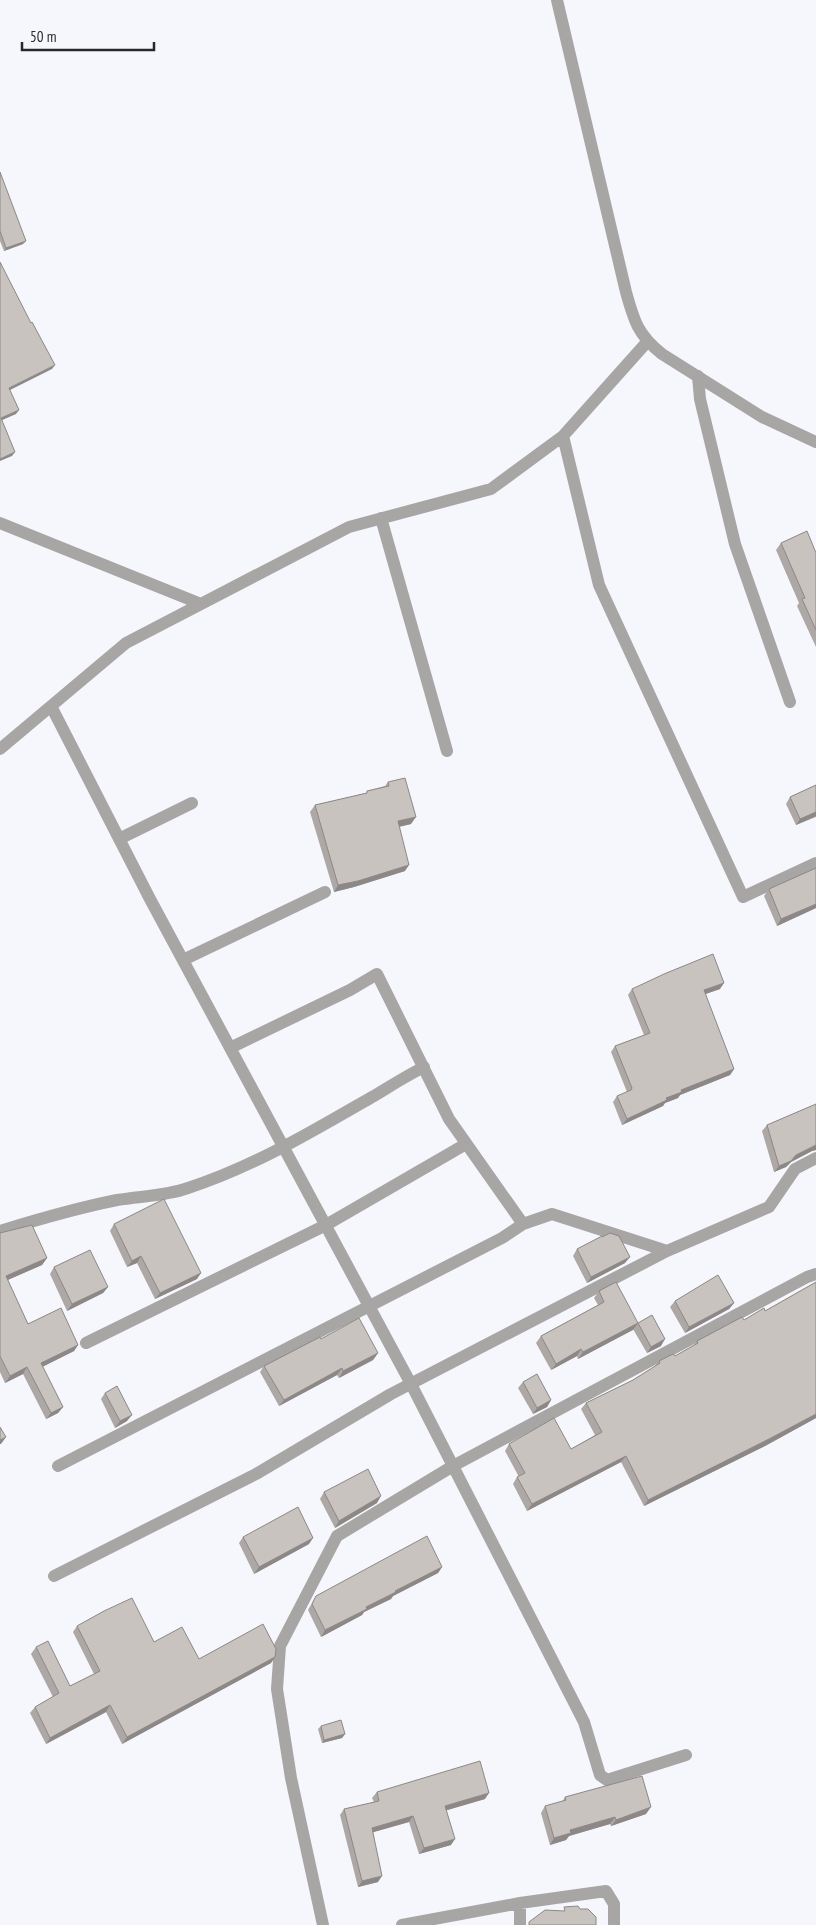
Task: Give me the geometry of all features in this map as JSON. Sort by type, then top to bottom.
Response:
[{"type":"street","points":[[557,0],[630,306],[638,328],[647,342],[698,376],[762,416],[816,442]]},
{"type":"street","points":[[0,749],[126,644],[201,604],[349,527],[491,489],[563,436],[647,342]]},
{"type":"street","points":[[698,376],[700,399],[735,544],[790,702]]},
{"type":"street","points":[[563,436],[598,585],[744,897],[816,863]]},
{"type":"street","points":[[381,518],[447,751]]},
{"type":"street","points":[[0,523],[201,604]]},
{"type":"street","points":[[51,706],[183,960],[411,1384],[584,1722],[600,1775],[607,1780],[686,1755]]},
{"type":"street","points":[[119,839],[192,803]]},
{"type":"street","points":[[183,960],[325,892]]},
{"type":"street","points":[[230,1048],[350,990],[377,974],[449,1119],[523,1224]]},
{"type":"street","points":[[0,1231],[48,1216],[93,1205],[187,1189],[220,1177],[283,1147],[401,1078],[424,1067]]},
{"type":"street","points":[[86,1343],[326,1225],[466,1144]]},
{"type":"street","points":[[54,1576],[256,1474],[411,1384],[667,1251],[769,1207],[795,1169],[816,1158]]},
{"type":"street","points":[[58,1466],[502,1238],[523,1224],[552,1214],[667,1251]]},
{"type":"street","points":[[323,1925],[291,1778],[277,1689],[280,1646],[337,1536],[453,1466],[807,1277],[816,1274]]},
{"type":"street","points":[[402,1925],[423,1923],[520,1903],[606,1891],[614,1904],[614,1925]]},
{"type":"street","points":[[520,1903],[520,1925]]},
{"type":"building","points":[[0,172],[26,241],[6,248],[0,231]]},
{"type":"building","points":[[0,262],[55,365],[9,388],[19,410],[1,418],[15,452],[0,459]]},
{"type":"building","points":[[807,531],[816,553],[816,630],[802,599],[805,598],[781,543]]},
{"type":"building","points":[[405,778],[416,817],[398,821],[409,865],[358,881],[338,885],[315,805],[367,793],[367,791],[389,786],[388,782]]},
{"type":"building","points":[[816,785],[816,812],[800,819],[790,797]]},
{"type":"building","points":[[816,868],[816,904],[781,919],[769,889]]},
{"type":"building","points":[[713,954],[724,983],[704,990],[734,1069],[681,1090],[682,1092],[666,1098],[667,1100],[627,1119],[617,1096],[632,1088],[615,1046],[650,1033],[632,989]]},
{"type":"building","points":[[816,1104],[816,1145],[796,1155],[791,1161],[779,1166],[767,1125]]},
{"type":"building","points":[[164,1199],[201,1273],[160,1293],[141,1256],[132,1261],[114,1224]]},
{"type":"building","points":[[32,1225],[47,1258],[6,1276],[28,1324],[61,1308],[78,1345],[41,1363],[63,1407],[51,1413],[27,1367],[10,1376],[0,1356],[0,1233]]},
{"type":"building","points":[[610,1233],[619,1236],[630,1257],[591,1277],[577,1249]]},
{"type":"building","points":[[90,1250],[108,1287],[72,1304],[54,1267]]},
{"type":"building","points":[[718,1275],[734,1303],[689,1327],[675,1301]]},
{"type":"building","points":[[616,1282],[638,1323],[583,1352],[581,1349],[556,1364],[541,1336],[604,1302],[599,1291]]},
{"type":"building","points":[[816,1282],[816,1414],[648,1500],[626,1456],[532,1504],[517,1477],[525,1473],[509,1444],[554,1418],[571,1449],[602,1432],[586,1403],[633,1380],[660,1363],[659,1361],[673,1354],[675,1356],[698,1343],[697,1341],[742,1317],[744,1320],[764,1308],[765,1311]]},
{"type":"building","points":[[652,1315],[665,1339],[651,1347],[638,1323]]},
{"type":"building","points":[[359,1318],[378,1353],[343,1371],[342,1368],[284,1400],[264,1366],[320,1337],[321,1339]]},
{"type":"building","points":[[537,1374],[551,1400],[537,1408],[523,1382]]},
{"type":"building","points":[[117,1386],[132,1415],[120,1421],[105,1393]]},
{"type":"building","points":[[0,1427],[6,1437],[0,1440]]},
{"type":"building","points":[[368,1469],[381,1496],[339,1521],[324,1492]]},
{"type":"building","points":[[298,1507],[313,1538],[259,1567],[243,1537]]},
{"type":"building","points":[[427,1536],[442,1567],[325,1630],[312,1604],[316,1596]]},
{"type":"building","points":[[132,1598],[154,1642],[182,1627],[199,1659],[263,1624],[276,1649],[275,1657],[127,1737],[110,1705],[50,1738],[35,1707],[59,1693],[36,1647],[48,1641],[70,1686],[100,1671],[77,1626]]},
{"type":"building","points":[[341,1720],[345,1734],[324,1740],[321,1726]]},
{"type":"building","points":[[480,1761],[489,1793],[445,1806],[455,1839],[424,1848],[413,1816],[372,1828],[382,1876],[362,1881],[344,1809],[379,1801],[377,1792]]},
{"type":"building","points":[[642,1776],[651,1807],[616,1820],[615,1817],[570,1830],[571,1833],[554,1838],[545,1806],[566,1800],[565,1797]]},
{"type":"building","points":[[578,1906],[580,1909],[588,1909],[596,1917],[596,1925],[529,1925],[529,1922],[545,1910],[565,1911],[564,1907]]}]
